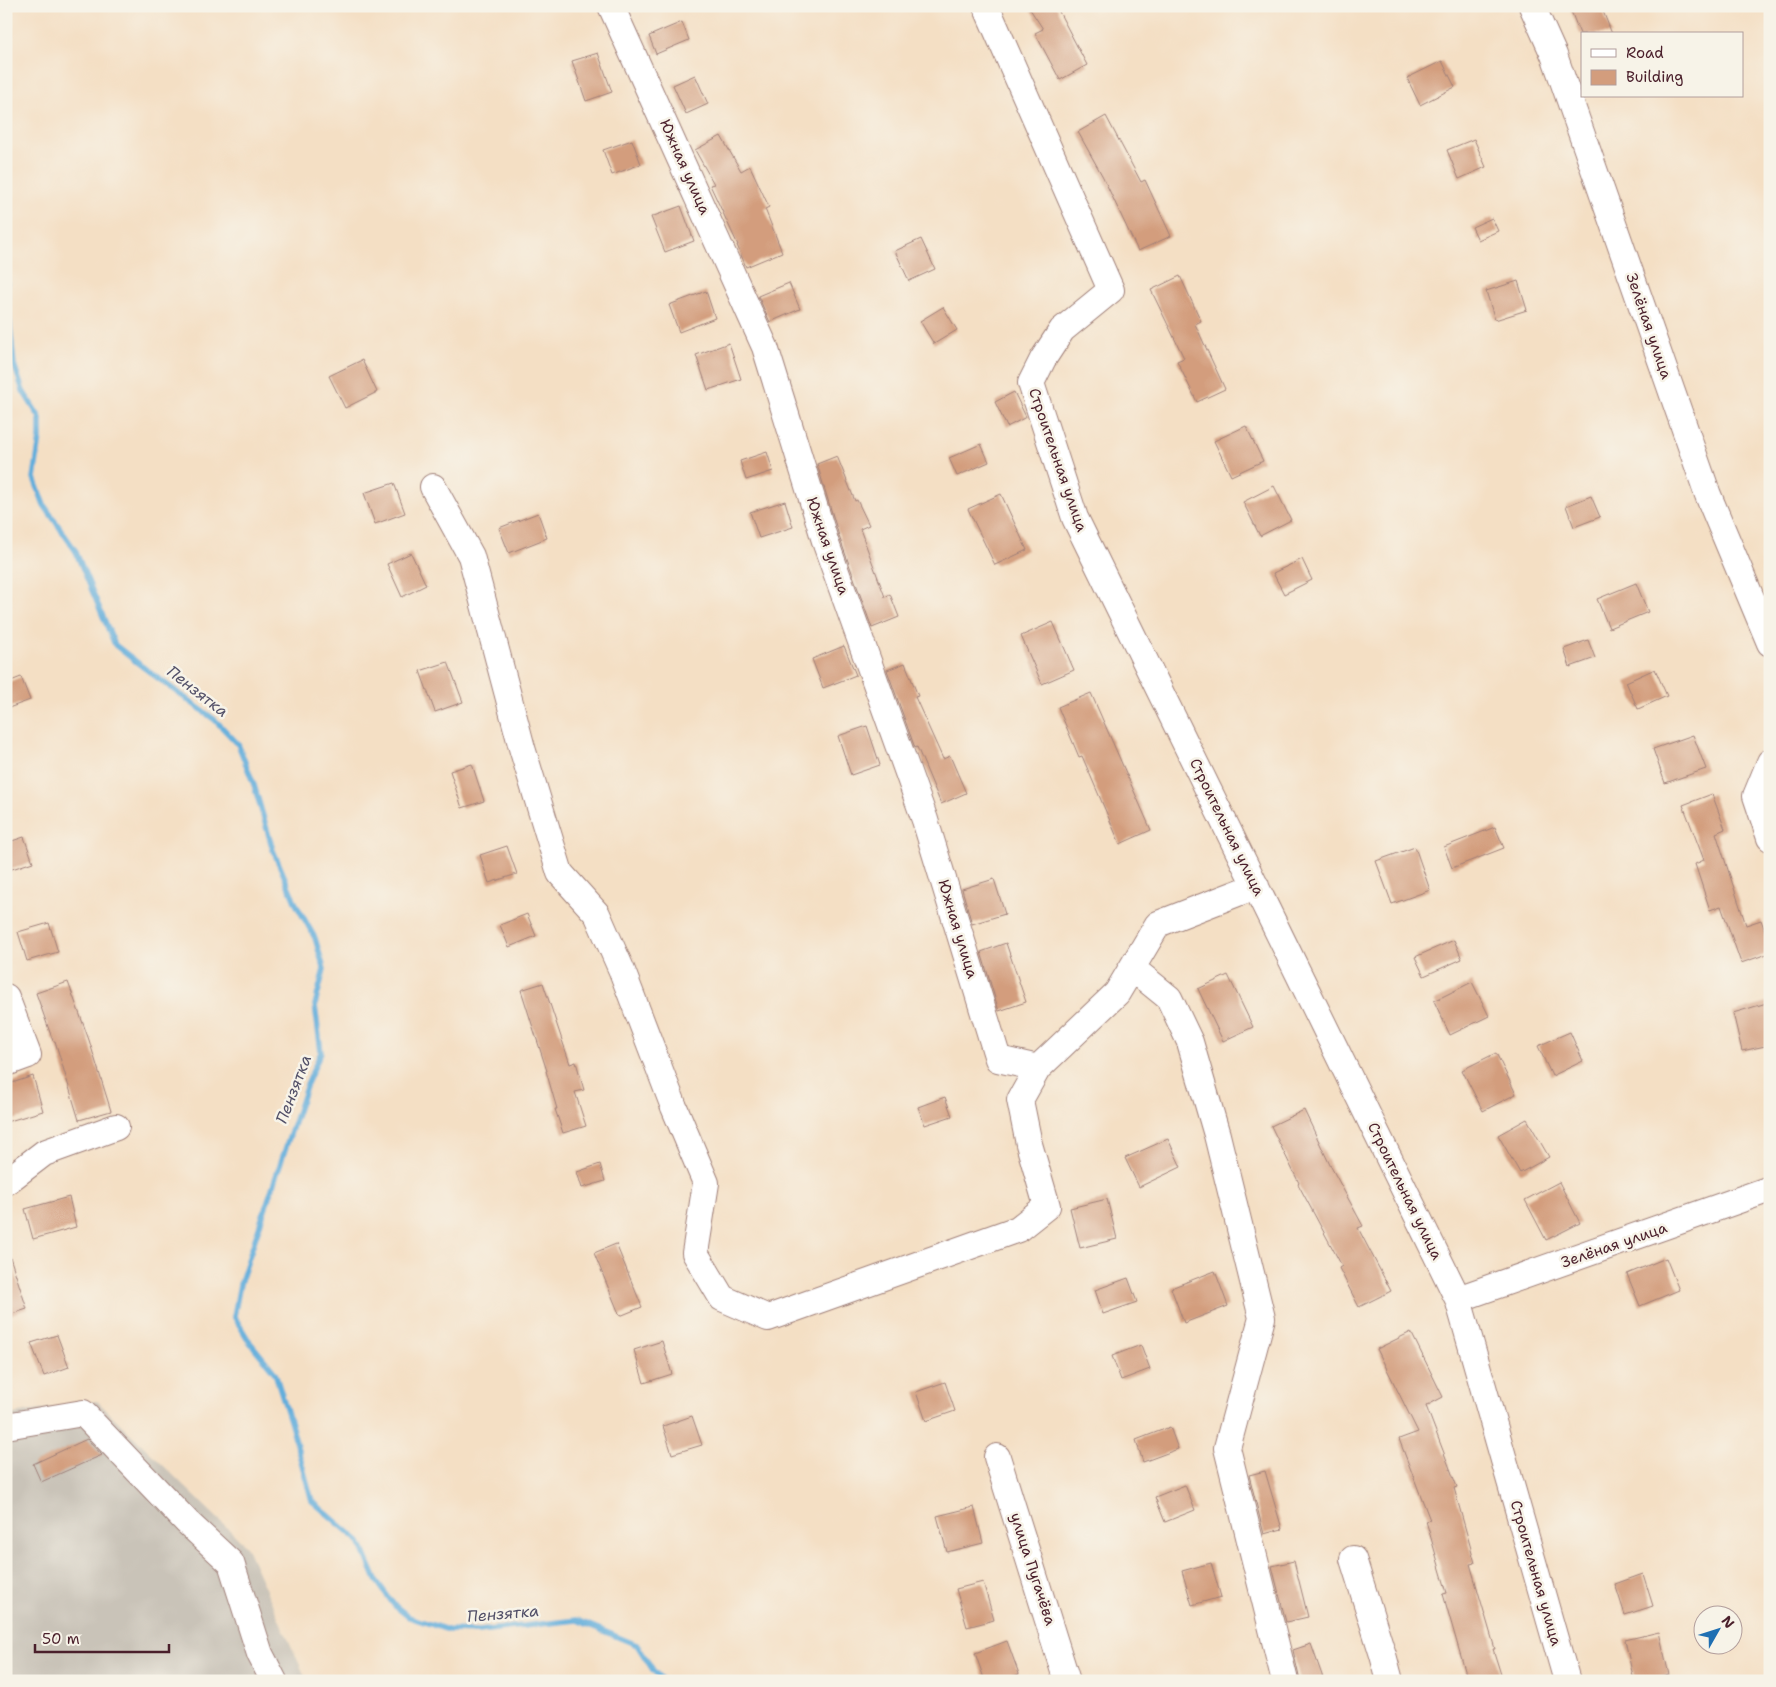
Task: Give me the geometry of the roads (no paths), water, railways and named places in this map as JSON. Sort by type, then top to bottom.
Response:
[{"type":"street","name":"Южная улица","points":[[611,6],[765,348],[826,544],[925,820],[998,1059],[1038,1068]]},
{"type":"street","name":"Строительная улица","points":[[986,6],[1111,290],[1062,330],[1043,359],[1031,383],[1075,518],[1458,1299],[1567,1681]]},
{"type":"street","name":"Зелёная улица","points":[[1532,6],[1554,55],[1708,495],[1770,644]]},
{"type":"street","points":[[433,487],[471,556],[522,748],[560,873],[597,914],[622,971],[674,1107],[706,1183],[695,1253],[722,1298],[768,1318],[1018,1229],[1047,1206],[1029,1144],[1020,1100],[1038,1068],[1117,993],[1158,924],[1256,886]]},
{"type":"street","points":[[1770,762],[1756,796],[1770,838]]},
{"type":"street","points":[[1132,968],[1169,998],[1190,1042],[1217,1135],[1262,1318],[1227,1448],[1285,1681]]},
{"type":"street","points":[[6,997],[28,1055],[6,1063]]},
{"type":"street","points":[[6,1182],[44,1153],[116,1127]]},
{"type":"street","name":"Зелёная улица","points":[[1458,1299],[1770,1189]]},
{"type":"street","points":[[6,1426],[83,1413],[187,1522],[231,1563],[260,1654],[274,1681]]},
{"type":"street","name":"улица Пугачёва","points":[[997,1457],[1067,1681]]},
{"type":"street","points":[[1353,1559],[1390,1681]]},
{"type":"waterway","name":"Пензятка","points":[[6,268],[14,364],[23,391],[40,418],[40,438],[34,478],[44,505],[75,550],[115,645],[215,720],[238,744],[254,785],[273,850],[296,904],[315,938],[324,969],[315,1005],[321,1052],[307,1084],[240,1284],[234,1316],[249,1341],[275,1373],[312,1501],[360,1542],[376,1580],[394,1605],[409,1617],[448,1630],[479,1631],[577,1620],[637,1645],[653,1670],[663,1681]]}]
